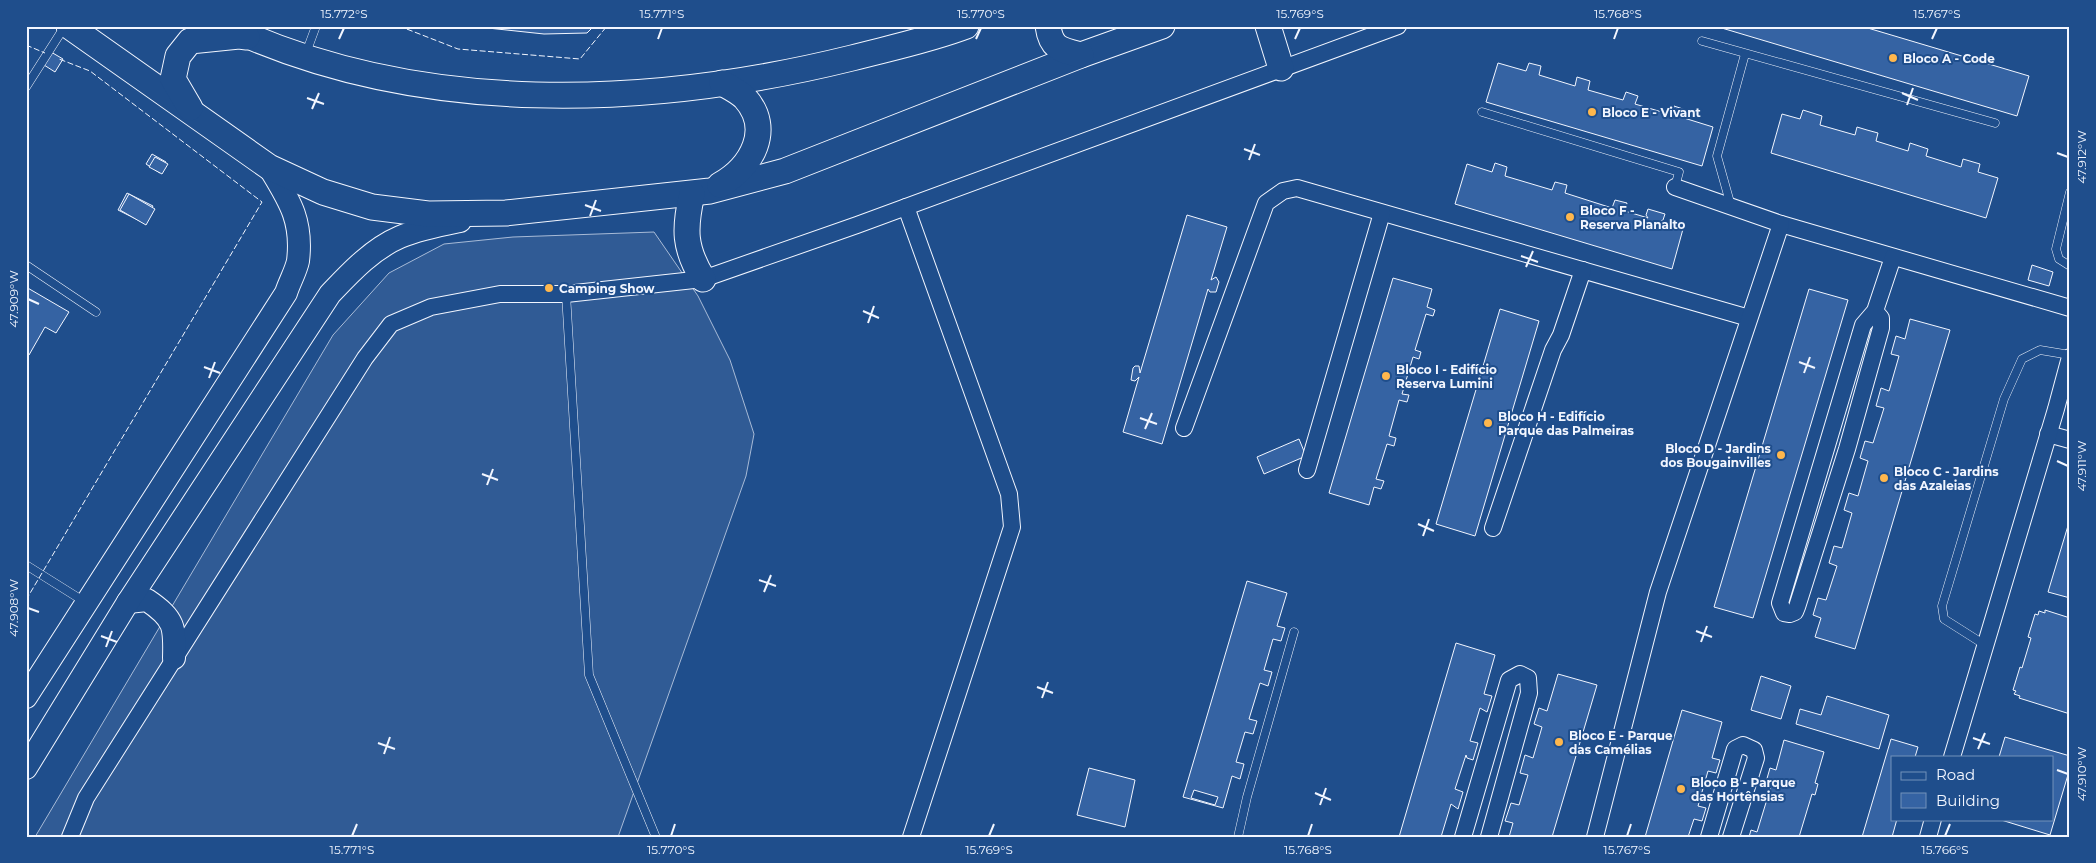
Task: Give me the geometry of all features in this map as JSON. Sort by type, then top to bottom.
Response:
[{"type":"main road","points":[[69,26],[268,167],[323,192],[372,207],[428,214],[506,213]]},
{"type":"main road","points":[[226,26],[249,37],[305,57],[385,78],[462,91],[607,95],[722,83],[804,70],[938,36],[966,26]]},
{"type":"main road","points":[[1048,26],[1050,39],[1060,50],[1081,55]]},
{"type":"main road","points":[[26,768],[128,602],[330,294],[361,263],[398,238],[433,226],[506,213],[701,192],[785,172],[1081,55],[1162,26]]},
{"type":"main road","points":[[1268,26],[1281,68]]},
{"type":"main road","points":[[193,114],[173,79],[178,56],[190,41],[239,36],[249,37]]},
{"type":"main road","points":[[703,279],[691,260],[686,235],[687,213],[701,192],[734,177],[752,152],[758,132],[755,114],[746,99],[722,83]]},
{"type":"main road","points":[[26,697],[286,294],[298,262],[298,230],[292,206],[268,167]]},
{"type":"main road","points":[[128,602],[147,600],[162,610],[175,631],[174,658]]},
{"type":"street","points":[[70,837],[86,798],[365,358],[391,324],[431,307],[500,294],[566,294],[703,279],[906,207],[1398,26]]},
{"type":"street","points":[[1675,187],[1781,224],[2070,308]]},
{"type":"street","points":[[1184,428],[1266,203],[1282,190],[1297,188],[1750,318]]},
{"type":"street","points":[[906,207],[1009,494],[1012,527],[911,837]]},
{"type":"street","points":[[1307,470],[1382,212]]},
{"type":"street","points":[[1595,837],[1658,592],[1781,224]]},
{"type":"street","points":[[1875,310],[1881,318],[1882,328],[1848,449],[1797,608],[1795,612],[1790,614],[1784,613],[1780,603],[1864,325],[1875,310],[1893,257]]},
{"type":"street","points":[[1493,528],[1553,350],[1561,335],[1583,270]]},
{"type":"street","points":[[1952,756],[2048,434],[2063,411],[2070,356]]},
{"type":"street","points":[[2048,434],[2070,440]]},
{"type":"street","points":[[1463,837],[1509,680],[1520,674],[1528,678],[1529,693],[1489,837]]},
{"type":"street","points":[[1709,837],[1735,749],[1743,745],[1754,750],[1756,758],[1731,837]]},
{"type":"street","points":[[1928,837],[1933,820]]},
{"type":"lane","points":[[26,87],[65,26]]},
{"type":"lane","points":[[305,57],[316,26]]},
{"type":"lane","points":[[1702,41],[1995,123]]},
{"type":"lane","points":[[1731,206],[1718,156],[1745,54]]},
{"type":"lane","points":[[1482,112],[1679,172],[1675,187]]},
{"type":"lane","points":[[2070,192],[2056,249],[2059,259],[2070,266]]},
{"type":"lane","points":[[26,265],[96,312]]},
{"type":"lane","points":[[566,294],[589,675],[655,835]]},
{"type":"lane","points":[[1985,645],[1944,619],[1942,606],[2004,399],[2022,359],[2040,350],[2070,356]]},
{"type":"lane","points":[[26,565],[87,603]]},
{"type":"lane","points":[[1238,837],[1247,797],[1294,632]]},
{"type":"shaded area","points":[[654,232],[698,296],[730,360],[754,434],[746,476],[618,837],[35,837],[333,335],[389,273],[444,244],[513,237]]},
{"type":"building","points":[[469,26],[594,26],[587,33],[544,34]]},
{"type":"building","name":"Bloco A - Code","points":[[1715,26],[1861,26],[2029,76],[2017,116]]},
{"type":"building","points":[[51,52],[63,59],[55,72],[44,65]]},
{"type":"building","name":"Bloco E - Vivant","points":[[1498,63],[1526,71],[1529,63],[1541,66],[1539,75],[1575,86],[1577,77],[1590,81],[1588,90],[1623,100],[1626,92],[1638,96],[1635,104],[1672,115],[1674,106],[1686,110],[1684,118],[1713,127],[1702,166],[1486,102]]},
{"type":"building","points":[[1803,110],[1822,116],[1820,125],[1855,135],[1857,127],[1878,133],[1876,141],[1908,151],[1910,143],[1928,149],[1926,156],[1961,167],[1963,159],[1980,164],[1978,172],[1998,178],[1986,218],[1771,153],[1782,114],[1800,119]]},
{"type":"building","points":[[152,154],[166,162],[160,173],[146,164]]},
{"type":"building","points":[[155,157],[168,164],[162,174],[149,167]]},
{"type":"building","name":"Bloco F - Reserva Planalto","points":[[1495,163],[1507,167],[1505,176],[1552,190],[1555,182],[1567,185],[1565,193],[1612,208],[1615,200],[1627,203],[1625,211],[1648,218],[1646,215],[1648,209],[1665,214],[1660,222],[1683,229],[1672,269],[1455,204],[1467,164],[1492,172]]},
{"type":"building","points":[[127,193],[153,206],[144,223],[118,210]]},
{"type":"building","points":[[129,194],[155,209],[146,225],[120,210]]},
{"type":"building","points":[[1187,215],[1227,227],[1211,280],[1216,277],[1219,282],[1216,292],[1210,292],[1208,289],[1162,444],[1123,432],[1139,377],[1135,381],[1131,380],[1133,368],[1139,366],[1140,373]]},
{"type":"building","points":[[2032,265],[2053,272],[2049,286],[2028,280]]},
{"type":"building","name":"Bloco I - Edifício Reserva Lumini","points":[[1393,278],[1432,289],[1427,307],[1435,310],[1433,316],[1426,314],[1415,350],[1421,352],[1419,359],[1413,357],[1402,394],[1409,395],[1407,402],[1399,400],[1389,436],[1396,438],[1394,446],[1387,444],[1376,479],[1384,481],[1381,489],[1374,487],[1369,505],[1329,493]]},
{"type":"building","points":[[26,287],[69,312],[56,333],[45,327],[29,355],[26,353]]},
{"type":"building","name":"Bloco D - Jardins dos Bougainvilles","points":[[1809,289],[1848,300],[1753,618],[1714,607]]},
{"type":"building","name":"Bloco H - Edifício Parque das Palmeiras","points":[[1500,309],[1539,321],[1475,536],[1436,524]]},
{"type":"building","name":"Bloco C - Jardins das Azaleias","points":[[1910,319],[1950,330],[1855,649],[1815,637],[1821,618],[1813,615],[1818,598],[1826,600],[1837,566],[1829,563],[1834,546],[1842,548],[1852,513],[1844,510],[1849,493],[1858,496],[1868,461],[1860,458],[1865,441],[1873,443],[1884,408],[1876,406],[1881,388],[1889,391],[1899,356],[1891,354],[1896,336],[1905,339]]},
{"type":"building","points":[[1299,439],[1306,456],[1264,474],[1257,457]]},
{"type":"building","points":[[2070,519],[2070,598],[2048,592]]},
{"type":"building","points":[[1247,581],[1287,593],[1277,626],[1285,628],[1281,641],[1273,639],[1264,670],[1272,672],[1268,686],[1260,683],[1249,719],[1257,721],[1253,734],[1245,732],[1236,762],[1244,764],[1240,779],[1232,776],[1223,808],[1183,797]],"holes":[[[1194,790],[1218,797],[1215,805],[1191,798]]]},
{"type":"building","points":[[2045,610],[2070,618],[2070,714],[2019,698],[2020,696],[2014,694],[2016,691],[2013,690],[2031,638],[2028,637],[2035,614],[2038,615],[2039,611],[2045,613]]},
{"type":"building","points":[[1456,643],[1495,655],[1484,694],[1492,696],[1487,712],[1480,708],[1470,741],[1478,743],[1473,760],[1467,758],[1466,755],[1455,789],[1463,792],[1458,809],[1451,804],[1441,837],[1399,837]]},
{"type":"building","name":"Bloco E - Parque das Camélias","points":[[1558,674],[1597,685],[1552,837],[1509,837],[1513,823],[1505,821],[1511,803],[1519,805],[1528,775],[1520,773],[1525,755],[1533,758],[1542,727],[1534,724],[1539,708],[1547,711]]},
{"type":"building","points":[[1761,676],[1791,686],[1781,719],[1751,710]]},
{"type":"building","points":[[1827,696],[1889,715],[1879,749],[1796,724],[1800,709],[1821,715]]},
{"type":"building","name":"Bloco B - Parque das Hortênsias","points":[[1682,710],[1722,722],[1712,758],[1720,760],[1716,773],[1708,771],[1698,806],[1706,808],[1702,821],[1694,819],[1688,837],[1645,837]]},
{"type":"building","points":[[2005,737],[2070,756],[2070,768],[2050,835],[2001,820],[2054,820],[2054,756],[1999,756]]},
{"type":"building","points":[[1891,739],[1918,747],[1915,756],[1891,756],[1891,820],[1897,820],[1892,837],[1862,837]]},
{"type":"building","points":[[1784,740],[1824,752],[1815,783],[1818,784],[1815,795],[1812,794],[1799,837],[1749,837],[1751,830],[1757,832],[1772,783],[1766,782],[1770,768],[1776,770]]},
{"type":"building","points":[[1089,768],[1135,780],[1125,827],[1077,815]]},
{"type":"fence","points":[[399,26],[458,49],[580,59],[607,26]]},
{"type":"fence","points":[[26,45],[45,53]]},
{"type":"fence","points":[[26,600],[262,202],[90,71],[59,59]]},
{"type":"place","name":"Bloco A - Code","points":[[1893,58]]},
{"type":"place","name":"Bloco E - Vivant","points":[[1592,112]]},
{"type":"place","name":"Bloco F - Reserva Planalto","points":[[1570,217]]},
{"type":"place","name":"Camping Show","points":[[549,288]]},
{"type":"place","name":"Bloco I - Edifício Reserva Lumini","points":[[1386,376]]},
{"type":"place","name":"Bloco H - Edifício Parque das Palmeiras","points":[[1488,423]]},
{"type":"place","name":"Bloco D - Jardins dos Bougainvilles","points":[[1781,455]]},
{"type":"place","name":"Bloco C - Jardins das Azaleias","points":[[1884,478]]},
{"type":"place","name":"Bloco E - Parque das Camélias","points":[[1559,742]]},
{"type":"place","name":"Bloco B - Parque das Hortênsias","points":[[1681,789]]}]
